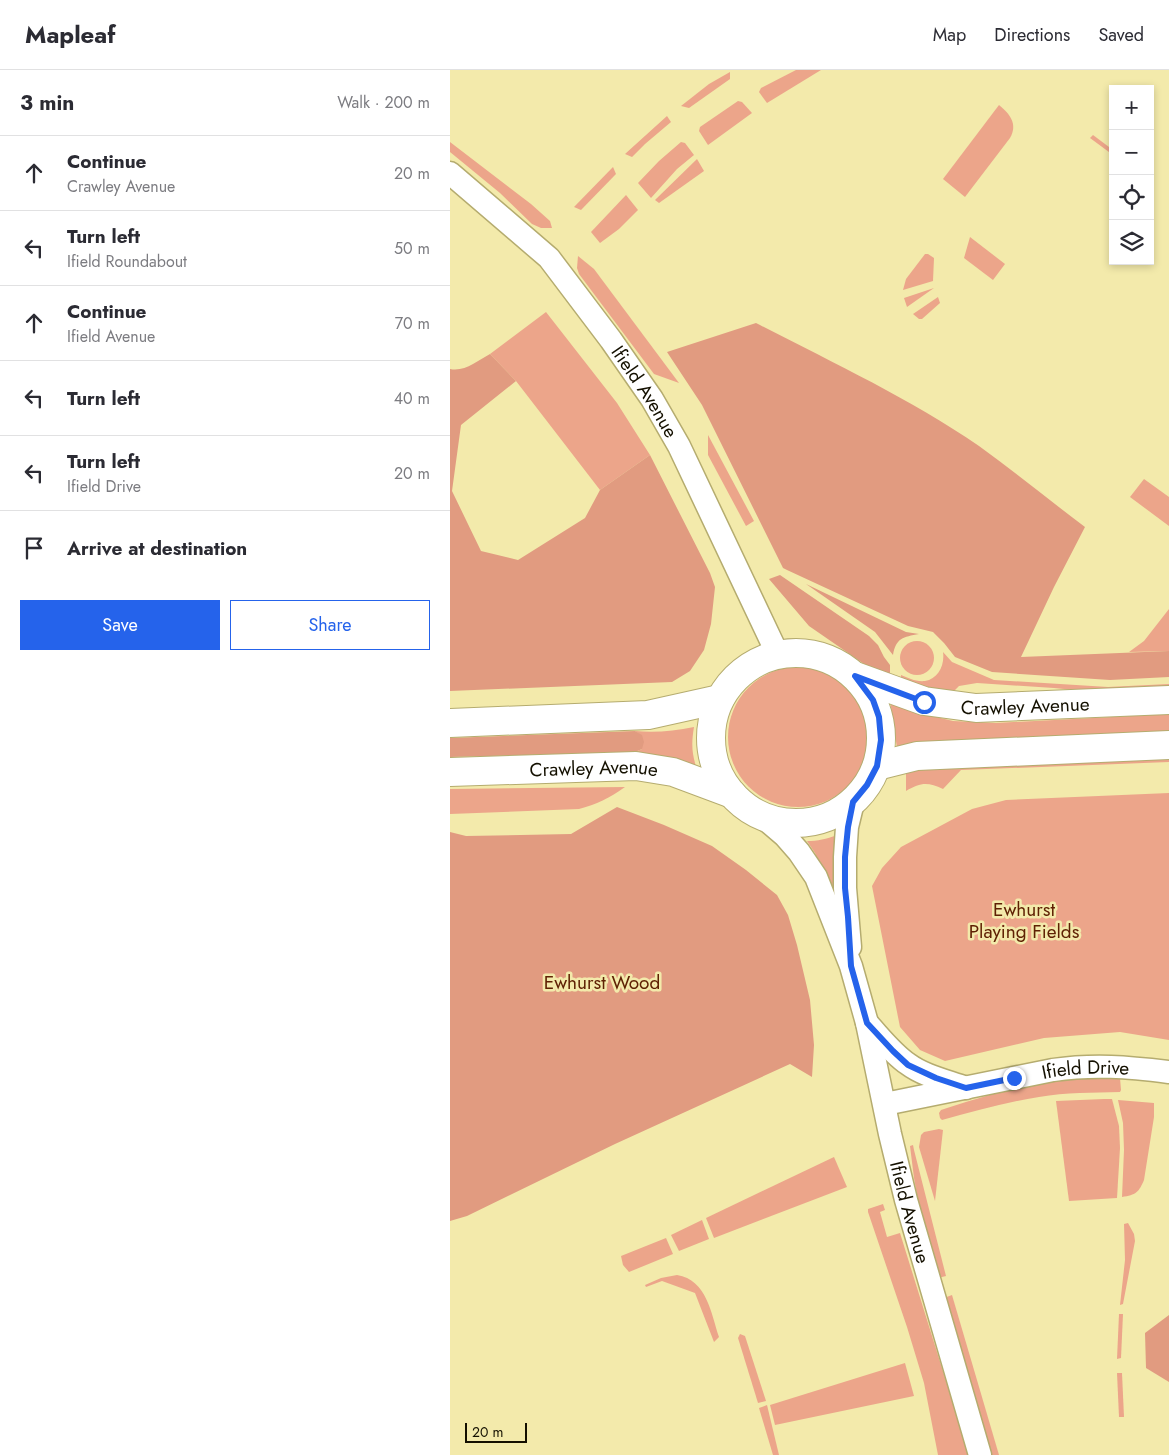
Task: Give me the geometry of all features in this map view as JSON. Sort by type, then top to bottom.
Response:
[{"type":"main road","points":[[798,653],[819,656],[840,665],[855,676],[873,700],[879,717],[881,740],[877,766],[867,785],[853,802],[833,815],[814,821],[764,818],[748,808],[732,794],[717,769],[712,752],[710,731],[720,698],[731,682],[746,669],[759,661],[778,655],[798,653]]},
{"type":"main road","name":"Crawley Avenue","points":[[855,676],[924,702],[976,708],[1169,700]]},
{"type":"main road","points":[[450,723],[648,715],[720,698]]},
{"type":"main road","points":[[877,766],[917,756],[1169,745]]},
{"type":"main road","name":"Crawley Avenue","points":[[450,772],[636,766],[673,772],[732,794]]},
{"type":"street","name":"Ifield Avenue","points":[[450,173],[549,258],[611,340],[652,399],[679,446],[778,655]]},
{"type":"street","name":"Ifield Avenue","points":[[851,966],[845,888],[845,857],[853,802]]},
{"type":"street","name":"Ifield Avenue","points":[[764,818],[785,836],[799,852],[816,877],[851,966],[867,1023],[908,1209],[980,1455]]},
{"type":"street","points":[[867,1023],[908,1065],[936,1078],[966,1088]]},
{"type":"street","name":"Ifield Drive","points":[[884,1104],[1074,1067],[1132,1067],[1169,1072]]},
{"type":"green space","points":[[796,70],[821,70],[767,103],[759,92],[761,88]]},
{"type":"green space","points":[[730,72],[730,79],[689,108],[681,106],[709,84]]},
{"type":"green space","points":[[738,101],[742,102],[752,113],[708,145],[699,131],[700,127]]},
{"type":"green space","points":[[999,105],[1012,120],[1012,133],[965,197],[943,179]]},
{"type":"green space","points":[[667,116],[671,122],[632,157],[625,154]]},
{"type":"green space","points":[[1093,135],[1109,147],[1109,152],[1090,138]]},
{"type":"green space","points":[[450,142],[531,204],[550,221],[552,228],[541,228],[532,224],[500,193],[450,152]]},
{"type":"green space","points":[[681,142],[685,143],[694,155],[677,169],[651,198],[638,183]]},
{"type":"green space","points":[[697,159],[704,171],[659,203],[655,200]]},
{"type":"green space","points":[[613,167],[616,174],[581,210],[574,207]]},
{"type":"green space","points":[[626,195],[638,210],[619,229],[600,243],[591,232]]},
{"type":"green space","points":[[970,237],[1005,264],[993,280],[964,258]]},
{"type":"green space","points":[[925,254],[934,258],[933,281],[903,290],[906,279]]},
{"type":"green space","points":[[578,256],[594,269],[679,383],[654,374],[579,274],[577,268]]},
{"type":"green space","points":[[934,288],[907,307],[904,298]]},
{"type":"green space","points":[[938,297],[940,303],[922,319],[913,314]]},
{"type":"green space","points":[[546,312],[617,403],[650,455],[600,490],[516,381],[490,354]]},
{"type":"green space","points":[[756,323],[925,412],[979,446],[1085,527],[1021,657],[1169,651],[1169,677],[1110,680],[992,672],[955,657],[933,632],[908,626],[783,568],[702,405],[667,352]]},
{"type":"green space","points":[[490,354],[516,381],[461,425],[452,491],[481,551],[518,560],[585,518],[600,490],[650,455],[710,573],[715,587],[711,624],[704,650],[690,671],[672,682],[450,691],[450,369],[461,369],[476,363]]},
{"type":"green space","points":[[708,435],[754,521],[746,526],[708,455]]},
{"type":"green space","points":[[1144,479],[1169,497],[1169,526],[1130,497]]},
{"type":"green space","points":[[780,575],[869,636],[878,645],[890,665],[890,677],[864,664],[809,626],[769,579]]},
{"type":"green space","points":[[806,584],[906,632],[919,634],[901,639],[894,649],[893,655],[875,632]]},
{"type":"green space","points":[[1169,609],[1169,651],[1129,652],[1144,641]]},
{"type":"green space","points":[[917,641],[924,642],[929,646],[933,651],[933,665],[929,670],[924,674],[917,675],[910,674],[905,670],[901,665],[900,658],[901,651],[905,646],[910,642]]},
{"type":"green space","points":[[943,652],[952,662],[994,680],[1108,687],[1169,684],[1169,692],[1113,694],[977,683],[959,686],[948,697],[901,683],[901,675],[912,680],[930,680],[940,671],[943,662]]},
{"type":"green space","points":[[798,667],[812,668],[825,672],[848,687],[863,710],[867,723],[867,751],[863,764],[848,787],[825,802],[812,806],[798,807],[784,806],[771,802],[748,787],[733,764],[729,751],[728,737],[729,723],[733,710],[748,687],[771,672],[784,668]]},
{"type":"green space","points":[[890,700],[920,713],[953,721],[996,723],[1169,714],[1169,732],[978,739],[897,748]]},
{"type":"green space","points":[[694,727],[692,749],[697,770],[657,756],[635,752],[642,749],[642,736],[635,731],[650,732]]},
{"type":"green space","points":[[635,731],[642,735],[644,742],[642,749],[635,752],[450,757],[450,738]]},
{"type":"green space","points":[[1169,756],[1169,762],[961,770],[943,789],[924,784],[906,791],[906,773],[930,766]]},
{"type":"green space","points":[[625,787],[603,800],[579,809],[450,814],[450,789]]},
{"type":"green space","name":"Ewhurst Playing Fields","points":[[1169,793],[1169,1040],[1120,1032],[1044,1038],[945,1061],[920,1050],[900,1027],[872,886],[882,868],[901,847],[972,809],[1006,800]]},
{"type":"green space","name":"Ewhurst Wood","points":[[617,807],[712,846],[777,895],[788,915],[810,1000],[814,1045],[812,1077],[790,1064],[615,1144],[467,1216],[450,1221],[450,832],[466,836],[571,834]]},
{"type":"green space","points":[[837,835],[833,888],[830,889],[815,853],[807,841],[822,840]]},
{"type":"green space","points":[[1120,1078],[1120,1092],[1049,1095],[1003,1104],[942,1120],[940,1118],[939,1113],[941,1110],[1014,1088],[1054,1081]]},
{"type":"green space","points":[[1112,1099],[1119,1126],[1120,1148],[1117,1198],[1069,1201],[1056,1101]]},
{"type":"green space","points":[[1118,1100],[1154,1103],[1154,1117],[1144,1180],[1136,1192],[1122,1197],[1123,1123]]},
{"type":"green space","points":[[943,1130],[935,1201],[919,1147],[921,1135],[924,1132]]},
{"type":"green space","points":[[913,1145],[946,1276],[938,1278],[920,1212],[910,1146]]},
{"type":"green space","points":[[834,1157],[847,1187],[714,1238],[706,1218]]},
{"type":"green space","points":[[883,1204],[885,1210],[880,1212],[887,1237],[900,1233],[969,1455],[938,1455],[924,1383],[868,1212],[868,1209]]},
{"type":"green space","points":[[702,1220],[709,1239],[679,1251],[671,1235]]},
{"type":"green space","points":[[1128,1223],[1134,1234],[1135,1241],[1123,1304],[1120,1305],[1125,1260],[1124,1224]]},
{"type":"green space","points":[[666,1238],[673,1254],[629,1272],[623,1265],[621,1256]]},
{"type":"green space","points":[[677,1275],[695,1283],[706,1299],[719,1337],[714,1342],[695,1293],[662,1281],[646,1287],[645,1285],[661,1278]]},
{"type":"green space","points":[[952,1295],[999,1455],[990,1455],[944,1298]]},
{"type":"green space","points":[[1119,1314],[1123,1314],[1121,1358],[1117,1359]]},
{"type":"green space","points":[[1169,1315],[1169,1382],[1146,1368],[1145,1333]]},
{"type":"green space","points":[[740,1334],[745,1336],[766,1401],[758,1403],[738,1338]]},
{"type":"green space","points":[[905,1363],[914,1396],[775,1425],[770,1405]]},
{"type":"green space","points":[[1117,1373],[1122,1373],[1124,1417],[1119,1417]]},
{"type":"green space","points":[[767,1405],[779,1455],[773,1455],[759,1408]]},
{"type":"route","points":[[924,702],[855,676],[873,700],[879,717],[881,740],[877,766],[867,785],[853,802],[848,827],[845,857],[845,888],[851,966],[867,1023],[908,1065],[936,1078],[966,1088],[1014,1078]]}]
